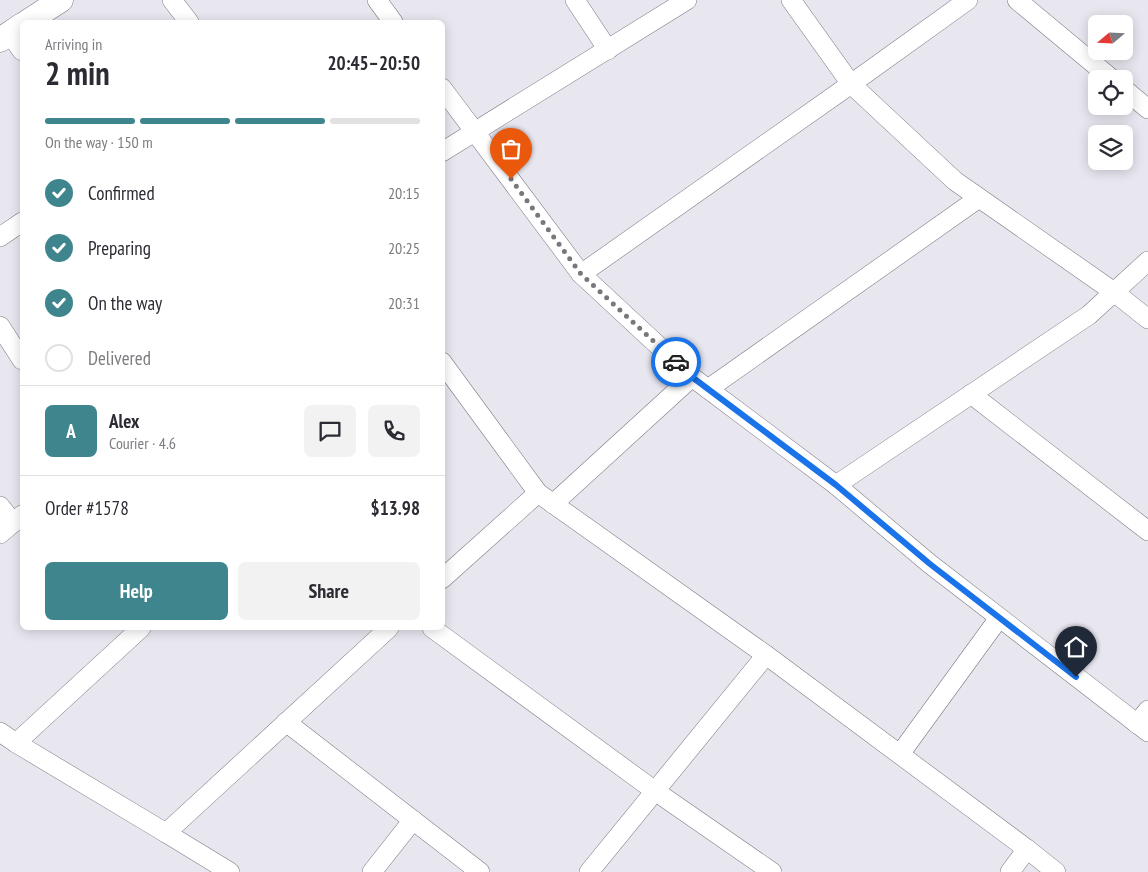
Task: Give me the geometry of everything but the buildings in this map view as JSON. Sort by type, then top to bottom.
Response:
[{"type":"street","points":[[35,20],[61,0]]},
{"type":"street","points":[[172,0],[187,20]]},
{"type":"street","points":[[377,0],[392,20]]},
{"type":"street","points":[[574,0],[608,50]]},
{"type":"street","points":[[445,150],[688,0]]},
{"type":"street","points":[[791,0],[851,84],[955,181],[1114,292],[1148,318]]},
{"type":"street","points":[[581,274],[968,0]]},
{"type":"street","points":[[1017,0],[1101,70]]},
{"type":"street","points":[[445,92],[581,274],[692,377],[836,485],[930,564],[999,618],[1144,722]]},
{"type":"street","points":[[1133,96],[1148,109]]},
{"type":"street","points":[[708,389],[979,198]]},
{"type":"street","points":[[0,237],[20,223]]},
{"type":"street","points":[[836,485],[1089,315],[1148,260]]},
{"type":"street","points":[[0,326],[20,357]]},
{"type":"street","points":[[445,366],[545,498],[766,655],[1056,872]]},
{"type":"street","points":[[445,577],[545,498],[692,377]]},
{"type":"street","points":[[971,394],[1148,531]]},
{"type":"street","points":[[0,506],[12,524]]},
{"type":"street","points":[[900,754],[999,618]]},
{"type":"street","points":[[16,743],[139,630]]},
{"type":"street","points":[[166,833],[388,630]]},
{"type":"street","points":[[435,630],[655,791],[772,872]]},
{"type":"street","points":[[589,872],[766,655]]},
{"type":"street","points":[[286,722],[480,872]]},
{"type":"street","points":[[0,732],[230,872]]},
{"type":"street","points":[[372,872],[413,820]]},
{"type":"street","points":[[1010,872],[1027,849]]},
{"type":"way so far","points":[[511,179],[581,274],[676,362]]},
{"type":"route","points":[[676,362],[692,377],[836,485],[930,564],[1076,677]]}]
